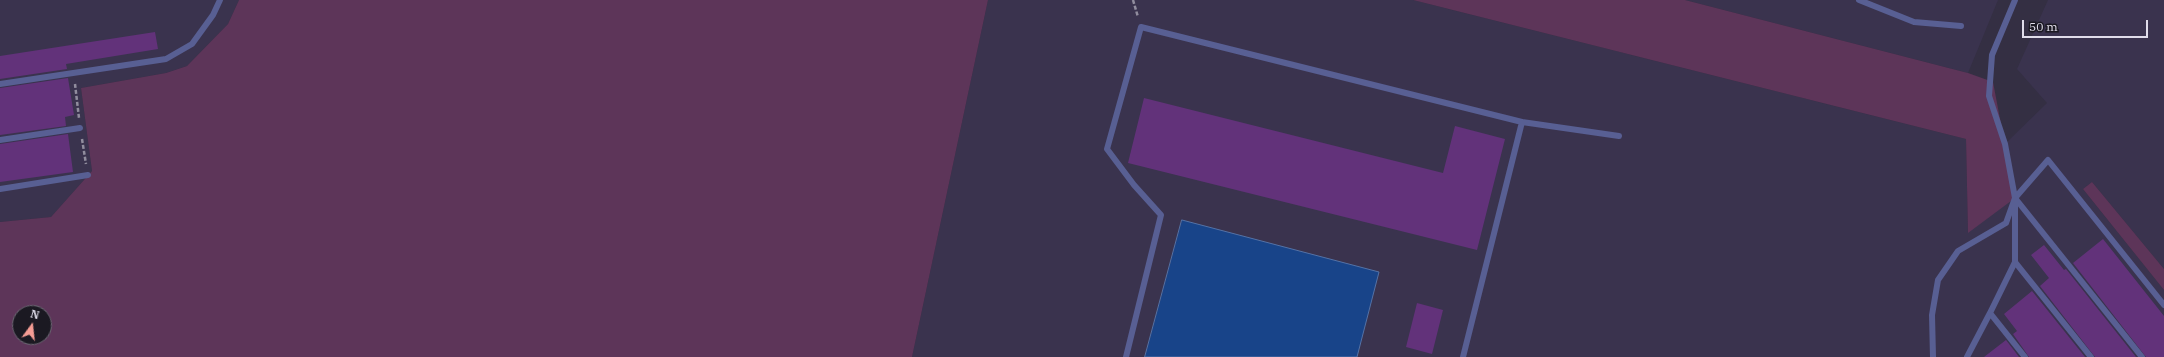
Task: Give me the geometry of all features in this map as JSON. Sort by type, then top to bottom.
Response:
[{"type":"lane","points":[[0,84],[166,59],[192,44],[213,15],[220,0]]},
{"type":"lane","points":[[1860,0],[1914,22],[1961,26]]},
{"type":"lane","points":[[1967,357],[2015,262],[2015,198],[2005,144],[1989,96],[1992,55],[2015,0]]},
{"type":"lane","points":[[1126,357],[1161,216],[1134,185],[1107,149],[1141,27],[1522,122],[1619,136]]},
{"type":"lane","points":[[1463,357],[1522,122]]},
{"type":"lane","points":[[0,140],[80,128]]},
{"type":"lane","points":[[1933,357],[1932,315],[1938,280],[1958,251],[2006,223],[2015,198],[2048,160],[2164,304]]},
{"type":"lane","points":[[0,189],[88,175]]},
{"type":"lane","points":[[2015,198],[2142,357]]},
{"type":"lane","points":[[2015,262],[2090,357]]},
{"type":"lane","points":[[1990,313],[2025,357]]},
{"type":"path","points":[[1133,0],[1141,27]]},
{"type":"shaded area","points":[[0,0],[239,0],[228,24],[187,66],[166,73],[81,88],[92,171],[51,217],[0,222]]},
{"type":"shaded area","points":[[239,0],[988,0],[912,357],[0,357],[0,222],[51,217],[92,171],[81,88],[166,73],[187,66],[228,24]]},
{"type":"shaded area","points":[[988,0],[1413,0],[1966,139],[1968,233],[2005,144],[2047,103],[2017,69],[2048,0],[2164,0],[2164,269],[2092,182],[2083,189],[2164,290],[2164,357],[912,357]]},
{"type":"shaded area","points":[[1413,0],[1685,0],[1968,73],[1993,82],[2015,198],[1968,233],[1966,139]]},
{"type":"shaded area","points":[[1685,0],[1998,0],[1968,73]]},
{"type":"shaded area","points":[[2092,182],[2164,269],[2164,290],[2083,189]]},
{"type":"water","points":[[1182,220],[1379,272],[1357,357],[1145,357]]},
{"type":"building","points":[[155,32],[158,49],[66,64],[67,69],[0,79],[0,56]]},
{"type":"building","points":[[68,78],[74,115],[65,117],[66,126],[0,135],[0,88]]},
{"type":"building","points":[[1144,98],[1443,173],[1455,126],[1505,139],[1477,250],[1128,163]]},
{"type":"building","points":[[68,134],[73,172],[0,182],[0,144]]},
{"type":"building","points":[[2103,239],[2164,316],[2164,357],[2146,357],[2073,263]]},
{"type":"building","points":[[2044,245],[2064,270],[2066,269],[2136,357],[2095,357],[2040,286],[2049,278],[2031,255]]},
{"type":"building","points":[[2032,291],[2085,357],[2029,357],[2013,334],[2017,331],[2004,314]]},
{"type":"building","points":[[1417,303],[1443,310],[1432,354],[1406,347]]},
{"type":"building","points":[[2006,340],[2019,357],[1984,357]]}]
